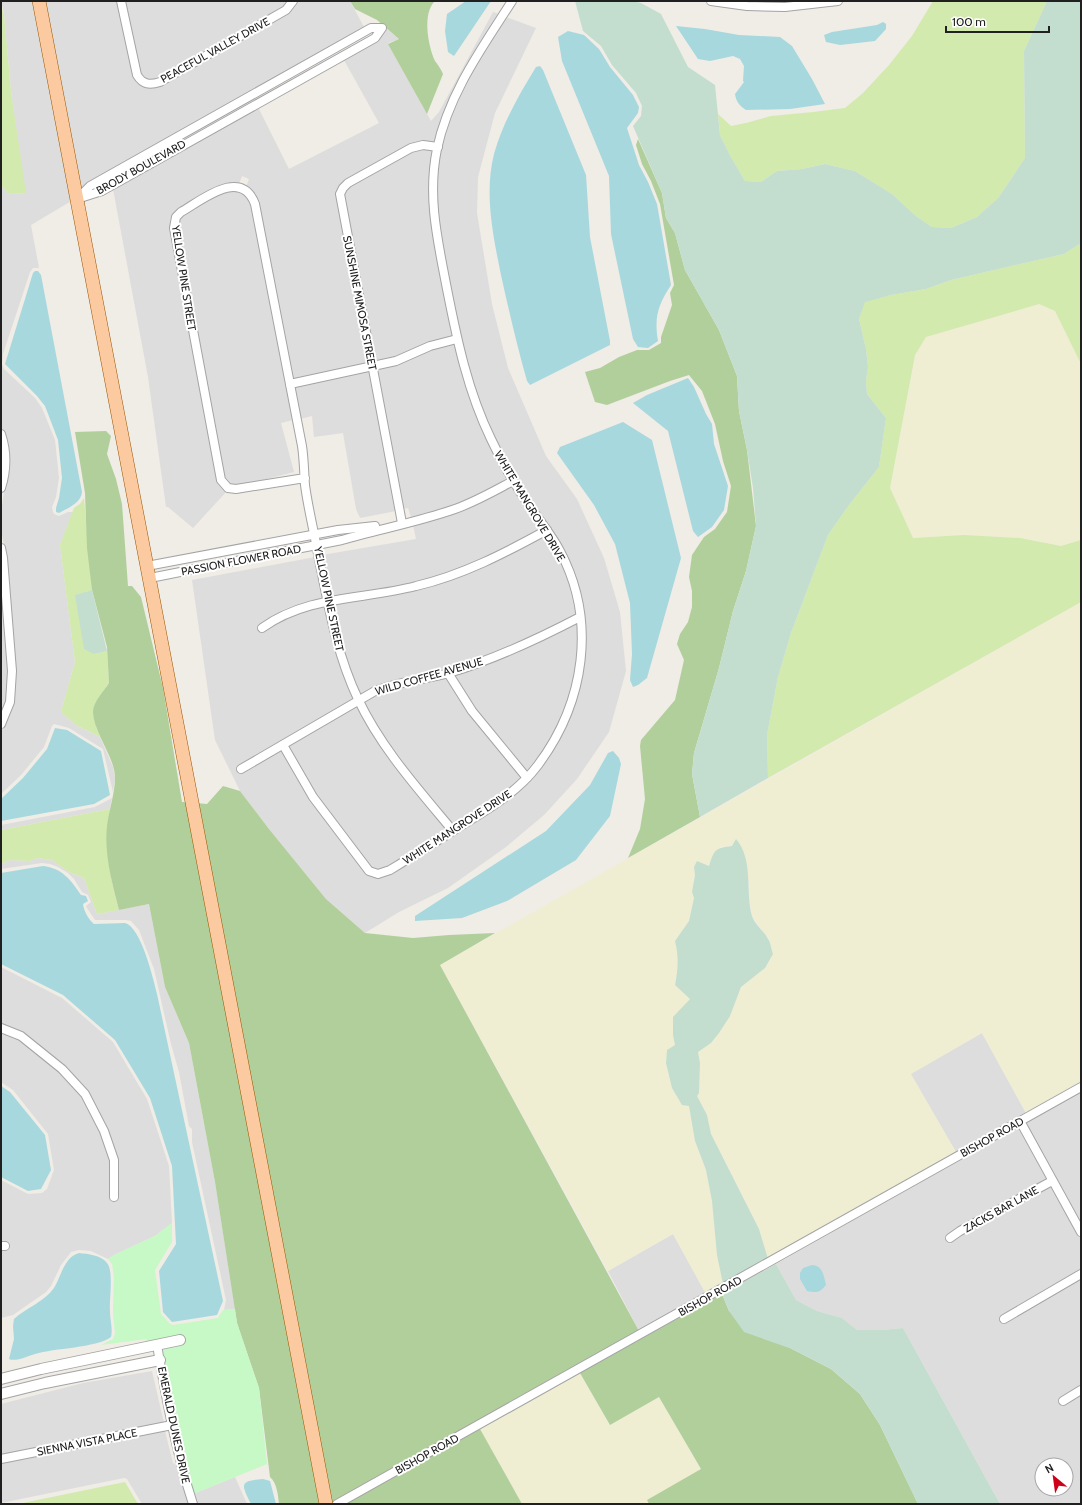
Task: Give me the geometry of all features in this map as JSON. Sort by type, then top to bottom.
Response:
[{"type":"main road","points":[[39,1],[326,1504]]},
{"type":"street","name":"PEACEFUL VALLEY DRIVE","points":[[122,1],[137,75],[140,80],[146,84],[160,82],[286,10],[293,1]]},
{"type":"street","name":"WHITE MANGROVE DRIVE","points":[[283,744],[313,796],[369,871],[378,874],[390,870],[452,832],[506,796],[527,778],[551,746],[563,724],[574,697],[582,647],[580,617],[575,592],[566,564],[547,530],[513,481],[481,418],[465,373],[457,339],[434,219],[432,197],[433,178],[438,147],[445,119],[465,74],[512,1]]},
{"type":"street","points":[[711,1],[747,6],[785,7],[838,1]]},
{"type":"street","name":"BRODY BOULEVARD","points":[[371,28],[382,28],[375,38],[102,191],[77,199],[94,184],[371,28]]},
{"type":"street","name":"SUNSHINE MIMOSA STREET","points":[[402,523],[340,194],[348,183],[411,148],[423,145],[438,147]]},
{"type":"street","name":"YELLOW PINE STREET","points":[[304,478],[236,489],[225,486],[220,476],[182,277],[174,222],[176,216],[181,212],[224,188],[243,185],[254,204],[290,384],[304,462],[304,478],[327,601],[339,650],[349,679],[358,700],[379,736],[400,766],[452,832]]},
{"type":"street","points":[[290,384],[404,359],[430,346],[457,339]]},
{"type":"street","points":[[1,434],[5,445],[6,460],[5,474],[1,488]]},
{"type":"street","name":"PASSION FLOWER ROAD","points":[[148,572],[342,540],[456,509],[513,481]]},
{"type":"street","name":"PASSION FLOWER ROAD","points":[[148,572],[314,534],[402,523]]},
{"type":"street","points":[[262,628],[284,614],[311,604],[402,590],[449,576],[491,560],[547,530]]},
{"type":"street","points":[[1,548],[12,671],[10,702],[1,724]]},
{"type":"street","name":"WILD COFFEE AVENUE","points":[[241,769],[375,691],[388,686],[448,673],[516,649],[580,617]]},
{"type":"street","points":[[448,673],[472,712],[527,778]]},
{"type":"street","points":[[1,1028],[21,1036],[62,1068],[85,1094],[104,1131],[114,1160],[114,1197]]},
{"type":"street","name":"BISHOP ROAD","points":[[337,1504],[1081,1087]]},
{"type":"street","points":[[1020,1121],[1081,1232]]},
{"type":"street","name":"ZACKS BAR LANE","points":[[950,1238],[960,1231],[1052,1181]]},
{"type":"street","points":[[1004,1319],[1081,1274]]},
{"type":"street","points":[[1,1379],[180,1340]]},
{"type":"street","name":"EMERALD DUNES DRIVE","points":[[157,1344],[172,1425],[186,1484],[193,1504]]},
{"type":"street","points":[[1,1394],[45,1383],[160,1360]]},
{"type":"street","points":[[1063,1401],[1081,1390]]},
{"type":"street","name":"SIENNA VISTA PLACE","points":[[1,1459],[172,1425]]},
{"type":"shaded area","points":[[1,1],[35,1],[73,200],[31,225],[39,268],[33,268],[30,272],[3,354],[2,364],[4,369],[35,398],[42,408],[55,440],[59,478],[56,497],[52,507],[53,512],[59,516],[68,512],[73,512],[60,545],[75,662],[61,712],[76,725],[100,737],[113,767],[115,778],[113,792],[103,749],[69,728],[54,724],[44,747],[21,775],[1,794],[1,733],[13,704],[7,561],[1,530],[1,513],[4,492],[9,474],[10,459],[8,445],[1,426],[1,185],[9,194],[25,193],[11,92],[4,14]]},
{"type":"shaded area","points":[[43,1],[118,1],[133,76],[139,84],[153,88],[162,85],[288,14],[296,6],[297,1],[350,1],[364,27],[88,182],[79,191]]},
{"type":"shaded area","points":[[125,1],[290,1],[284,7],[152,80],[147,80],[140,74]]},
{"type":"shaded area","points":[[493,12],[499,14],[462,72],[455,86],[442,117],[435,143],[422,141],[410,145],[346,179],[338,189],[337,202],[367,363],[293,379],[249,189],[246,187],[249,179],[242,176],[239,184],[222,184],[179,208],[172,215],[170,228],[217,477],[227,491],[193,528],[168,507],[166,507],[148,377],[113,189],[258,107],[289,169],[379,123],[344,60],[378,40],[385,31],[382,25],[399,39],[388,43],[431,121],[439,112]]},
{"type":"shaded area","points":[[506,17],[536,28],[495,113],[478,177],[477,213],[492,304],[508,368],[546,456],[577,499],[604,558],[620,612],[626,671],[609,732],[577,779],[544,815],[506,847],[448,888],[399,912],[365,933],[326,899],[269,829],[240,791],[215,740],[192,580],[315,557],[323,598],[282,610],[257,627],[262,633],[281,620],[312,608],[325,606],[335,651],[353,699],[236,767],[240,774],[282,750],[377,878],[392,873],[452,837],[508,799],[532,778],[555,748],[574,709],[582,678],[585,658],[585,619],[583,606],[579,591],[532,503],[506,461],[484,416],[469,372],[460,339],[438,219],[437,179],[441,148],[449,121],[468,76]]},
{"type":"shaded area","points":[[423,149],[433,150],[429,177],[430,219],[452,336],[428,343],[395,357],[375,362],[344,195],[350,186],[408,154]]},
{"type":"shaded area","points":[[225,191],[241,192],[251,205],[293,420],[281,423],[294,472],[259,481],[235,485],[230,484],[224,478],[177,228],[179,219],[183,215]]},
{"type":"shaded area","points":[[454,344],[462,374],[478,419],[508,479],[467,500],[439,510],[411,517],[408,508],[403,509],[376,370],[405,362],[431,350]]},
{"type":"shaded area","points":[[369,371],[396,511],[360,518],[356,509],[343,433],[314,437],[312,416],[300,419],[294,387]]},
{"type":"shaded area","points":[[512,486],[541,528],[489,556],[448,573],[401,586],[330,597],[322,555],[416,539],[413,525],[457,512],[487,500]]},
{"type":"shaded area","points":[[546,535],[557,554],[567,577],[576,615],[536,636],[496,652],[446,669],[387,682],[373,687],[360,695],[347,663],[332,605],[403,593],[450,580],[493,563]]},
{"type":"shaded area","points":[[1,583],[8,671],[6,701],[1,714]]},
{"type":"shaded area","points":[[577,623],[578,657],[575,676],[567,705],[548,744],[527,772],[474,709],[453,676],[517,653]]},
{"type":"shaded area","points":[[446,678],[469,714],[522,777],[504,793],[453,826],[403,764],[382,734],[363,702],[390,689]]},
{"type":"shaded area","points":[[357,706],[422,800],[447,830],[389,866],[377,870],[371,868],[316,795],[288,746]]},
{"type":"shaded area","points":[[112,798],[110,809],[1,830],[1,825],[95,807]]},
{"type":"shaded area","points":[[37,858],[52,860],[69,872],[84,878],[97,914],[149,904],[165,987],[189,1043],[215,1182],[235,1309],[224,1310],[226,1300],[192,1142],[192,1129],[189,1126],[179,1072],[154,969],[139,930],[131,921],[95,920],[86,906],[91,902],[88,895],[82,892],[74,879],[68,873],[58,867],[42,863],[1,869],[1,864],[10,860],[30,861]]},
{"type":"shaded area","points":[[1,967],[62,998],[113,1042],[147,1099],[169,1166],[172,1223],[155,1236],[108,1259],[91,1251],[79,1250],[71,1252],[61,1265],[51,1286],[46,1292],[13,1315],[1,1318],[1,1250],[9,1250],[8,1242],[1,1243],[1,1180],[28,1194],[42,1193],[47,1189],[54,1170],[48,1134],[13,1090],[1,1082],[1,1032],[19,1040],[60,1071],[82,1096],[100,1132],[111,1160],[110,1200],[117,1201],[118,1160],[88,1092],[23,1033],[1,1024]]},
{"type":"shaded area","points":[[982,1033],[1026,1113],[956,1152],[910,1074]]},
{"type":"shaded area","points":[[1081,1091],[1081,1225],[1025,1123]]},
{"type":"shaded area","points":[[1019,1126],[1047,1179],[958,1228],[945,1237],[950,1244],[962,1235],[1051,1186],[1081,1239],[1081,1270],[999,1317],[1003,1324],[1081,1279],[1081,1385],[1058,1399],[1062,1406],[1081,1395],[1081,1504],[1000,1504],[903,1328],[857,1330],[842,1318],[817,1311],[796,1300],[776,1264]]},
{"type":"shaded area","points":[[673,1234],[706,1294],[639,1331],[608,1271]]},
{"type":"shaded area","points":[[152,1371],[164,1423],[1,1455],[1,1404],[83,1383]]},
{"type":"shaded area","points":[[165,1431],[173,1463],[179,1467],[189,1504],[142,1504],[127,1479],[124,1478],[1,1503],[1,1463]]},
{"type":"shaded area","points":[[235,1477],[247,1504],[197,1504],[193,1494]]},
{"type":"green space","points":[[350,1],[435,1],[431,6],[427,21],[428,39],[432,55],[443,74],[427,114],[388,44],[399,39],[377,20],[355,9]]},
{"type":"green space","points":[[575,1],[632,1],[641,3],[661,14],[688,67],[715,85],[720,135],[745,181],[761,182],[777,171],[802,169],[825,164],[855,171],[892,194],[916,216],[932,227],[951,228],[977,217],[999,197],[1025,158],[1024,51],[1047,1],[1081,1],[1081,243],[1064,254],[951,280],[926,289],[891,295],[865,302],[859,319],[866,349],[868,367],[866,381],[867,394],[886,418],[879,467],[828,535],[791,633],[778,677],[767,735],[768,778],[700,817],[692,774],[694,753],[719,668],[733,611],[746,571],[756,526],[753,488],[739,411],[737,376],[719,330],[685,270],[675,233],[666,218],[662,193],[633,126],[641,116],[642,106],[636,93],[612,65],[601,46],[583,31]]},
{"type":"green space","points":[[933,1],[1047,1],[1024,51],[1025,158],[999,197],[977,217],[951,228],[932,227],[916,216],[892,194],[855,171],[825,164],[802,169],[777,171],[761,182],[745,181],[720,135],[718,114],[731,126],[771,116],[845,108],[863,93],[889,65],[912,36]]},
{"type":"green space","points":[[1,5],[4,14],[11,92],[26,193],[9,194],[1,185]]},
{"type":"green space","points":[[638,139],[662,193],[666,218],[675,233],[685,270],[719,330],[737,376],[739,411],[747,450],[756,526],[746,571],[733,611],[719,668],[694,753],[692,774],[700,817],[628,858],[640,829],[645,799],[640,746],[641,740],[675,700],[684,660],[677,644],[680,634],[688,622],[692,607],[692,591],[689,577],[692,555],[704,537],[715,529],[727,512],[731,486],[723,461],[715,424],[702,391],[689,375],[607,405],[595,402],[585,372],[600,368],[619,357],[637,350],[649,350],[661,343],[661,337],[672,305],[670,293],[674,285],[660,204],[651,181],[642,164],[636,145]]},
{"type":"green space","points":[[1081,243],[1081,364],[1055,311],[1039,304],[926,337],[915,355],[890,488],[913,538],[964,535],[1020,538],[1061,546],[1081,540],[1081,602],[768,778],[767,735],[778,677],[791,633],[828,535],[879,467],[886,418],[867,394],[866,381],[868,367],[866,349],[859,319],[865,301],[926,289],[951,280],[1064,254]]},
{"type":"green space","points":[[1038,304],[1055,311],[1081,364],[1081,540],[1061,546],[1020,538],[964,535],[913,538],[890,488],[915,355],[926,337]]},
{"type":"green space","points":[[106,431],[111,436],[107,454],[116,479],[122,504],[128,586],[132,586],[141,597],[163,688],[182,802],[189,802],[323,1504],[279,1504],[276,1486],[270,1477],[259,1388],[237,1323],[215,1182],[189,1043],[165,987],[149,904],[119,910],[111,879],[106,837],[115,778],[112,762],[97,729],[93,712],[93,708],[109,683],[107,647],[92,590],[87,548],[85,493],[75,432]]},
{"type":"green space","points":[[84,498],[92,590],[76,595],[94,654],[107,651],[109,683],[99,697],[96,727],[100,737],[76,725],[61,712],[75,662],[60,545],[74,508],[80,504]]},
{"type":"green space","points":[[92,590],[107,651],[94,654],[84,649],[75,595]]},
{"type":"green space","points":[[1081,602],[1081,1081],[1026,1113],[982,1033],[911,1074],[956,1152],[768,1259],[759,1229],[711,1134],[707,1115],[697,1096],[700,1063],[698,1052],[711,1043],[730,1016],[741,987],[752,978],[769,939],[753,918],[749,899],[750,883],[732,846],[720,847],[709,866],[694,867],[694,898],[689,921],[675,941],[678,952],[678,965],[675,985],[690,999],[673,1017],[673,1035],[675,1045],[666,1063],[672,1088],[682,1105],[689,1106],[695,1141],[706,1170],[712,1201],[717,1255],[723,1284],[706,1294],[673,1234],[608,1271],[440,965]]},
{"type":"green space","points":[[223,786],[240,791],[326,899],[365,933],[413,938],[495,933],[440,965],[639,1331],[330,1504],[196,803],[207,804]]},
{"type":"green space","points":[[110,809],[107,835],[108,860],[119,910],[97,914],[84,878],[69,872],[52,860],[37,858],[30,861],[10,860],[1,864],[1,830]]},
{"type":"green space","points":[[736,839],[742,847],[745,856],[752,916],[769,941],[773,954],[765,968],[741,987],[730,1016],[719,1033],[711,1043],[698,1052],[700,1063],[699,1093],[697,1096],[707,1115],[711,1134],[759,1229],[768,1259],[723,1284],[717,1255],[712,1201],[706,1170],[695,1141],[689,1106],[682,1105],[672,1088],[666,1063],[667,1050],[675,1045],[673,1035],[673,1017],[690,999],[675,985],[678,963],[675,941],[689,921],[694,898],[692,892],[695,875],[694,867],[697,861],[709,866],[712,856],[716,851],[732,846]]},
{"type":"green space","points":[[172,1223],[172,1242],[155,1270],[161,1314],[170,1324],[173,1325],[218,1318],[223,1310],[235,1309],[237,1323],[259,1388],[267,1464],[193,1494],[178,1437],[161,1348],[184,1344],[183,1336],[147,1343],[146,1339],[101,1345],[113,1339],[115,1333],[113,1312],[114,1278],[112,1264],[108,1259],[155,1236]]},
{"type":"green space","points":[[776,1264],[796,1300],[817,1311],[842,1318],[857,1330],[903,1328],[1000,1504],[918,1504],[880,1425],[860,1394],[831,1369],[792,1349],[744,1332],[729,1311],[722,1294]]},
{"type":"green space","points":[[722,1294],[729,1311],[792,1349],[831,1369],[860,1394],[880,1425],[918,1504],[649,1504],[647,1500],[701,1469],[659,1397],[610,1425],[580,1373]]},
{"type":"green space","points":[[580,1373],[610,1425],[659,1397],[701,1470],[647,1500],[649,1504],[522,1504],[480,1429]]},
{"type":"green space","points":[[480,1429],[522,1504],[346,1504]]},
{"type":"green space","points":[[125,1482],[138,1504],[18,1504]]},
{"type":"water","points":[[466,1],[491,1],[454,56],[448,52],[445,31],[447,14]]},
{"type":"water","points":[[883,22],[886,24],[886,29],[875,41],[840,45],[826,42],[824,35],[832,32],[877,25]]},
{"type":"water","points":[[676,26],[739,35],[780,37],[792,46],[825,104],[790,109],[746,110],[739,104],[735,94],[744,82],[744,66],[740,59],[733,56],[710,61],[698,59]]},
{"type":"water","points":[[568,31],[584,35],[599,49],[610,67],[633,95],[639,107],[638,113],[627,128],[639,165],[657,204],[671,285],[660,305],[658,312],[658,341],[648,348],[638,347],[633,339],[611,234],[609,176],[562,61],[558,37]]},
{"type":"water","points":[[540,66],[543,70],[586,175],[590,237],[610,345],[530,385],[527,381],[510,315],[495,245],[491,214],[490,184],[494,154],[502,131],[512,109],[536,67]]},
{"type":"water","points":[[38,271],[41,275],[82,492],[77,502],[59,513],[56,512],[56,508],[62,478],[58,440],[45,406],[5,364],[33,273]]},
{"type":"water","points":[[688,378],[712,424],[714,444],[728,486],[724,510],[712,527],[698,537],[693,531],[668,431],[633,403],[647,395]]},
{"type":"water","points":[[623,422],[652,440],[681,558],[647,678],[633,687],[630,680],[632,654],[630,603],[615,544],[594,505],[557,453],[560,447]]},
{"type":"water","points":[[55,728],[67,730],[101,751],[110,795],[94,804],[1,821],[1,799],[23,778],[47,749]]},
{"type":"water","points":[[613,751],[619,758],[621,764],[610,816],[576,860],[507,901],[462,918],[415,921],[415,916],[546,831],[590,785],[608,753]]},
{"type":"water","points":[[43,866],[56,869],[61,872],[74,884],[81,895],[86,896],[88,901],[83,904],[85,912],[94,924],[125,923],[131,927],[136,934],[146,954],[157,994],[223,1301],[217,1315],[172,1322],[163,1312],[159,1271],[176,1244],[172,1166],[150,1098],[115,1040],[63,995],[1,964],[1,873]]},
{"type":"water","points":[[1,1086],[10,1092],[45,1135],[51,1170],[41,1189],[28,1191],[1,1177]]},
{"type":"water","points":[[79,1253],[90,1254],[101,1258],[109,1267],[111,1279],[111,1337],[104,1341],[85,1346],[43,1352],[18,1359],[9,1359],[14,1339],[14,1319],[50,1293],[66,1263],[74,1255]]},
{"type":"water","points":[[812,1265],[819,1267],[824,1275],[826,1285],[818,1292],[807,1291],[800,1279],[800,1273],[803,1268]]},
{"type":"water","points":[[263,1479],[270,1481],[276,1504],[251,1504],[245,1492],[244,1485],[250,1481]]}]
